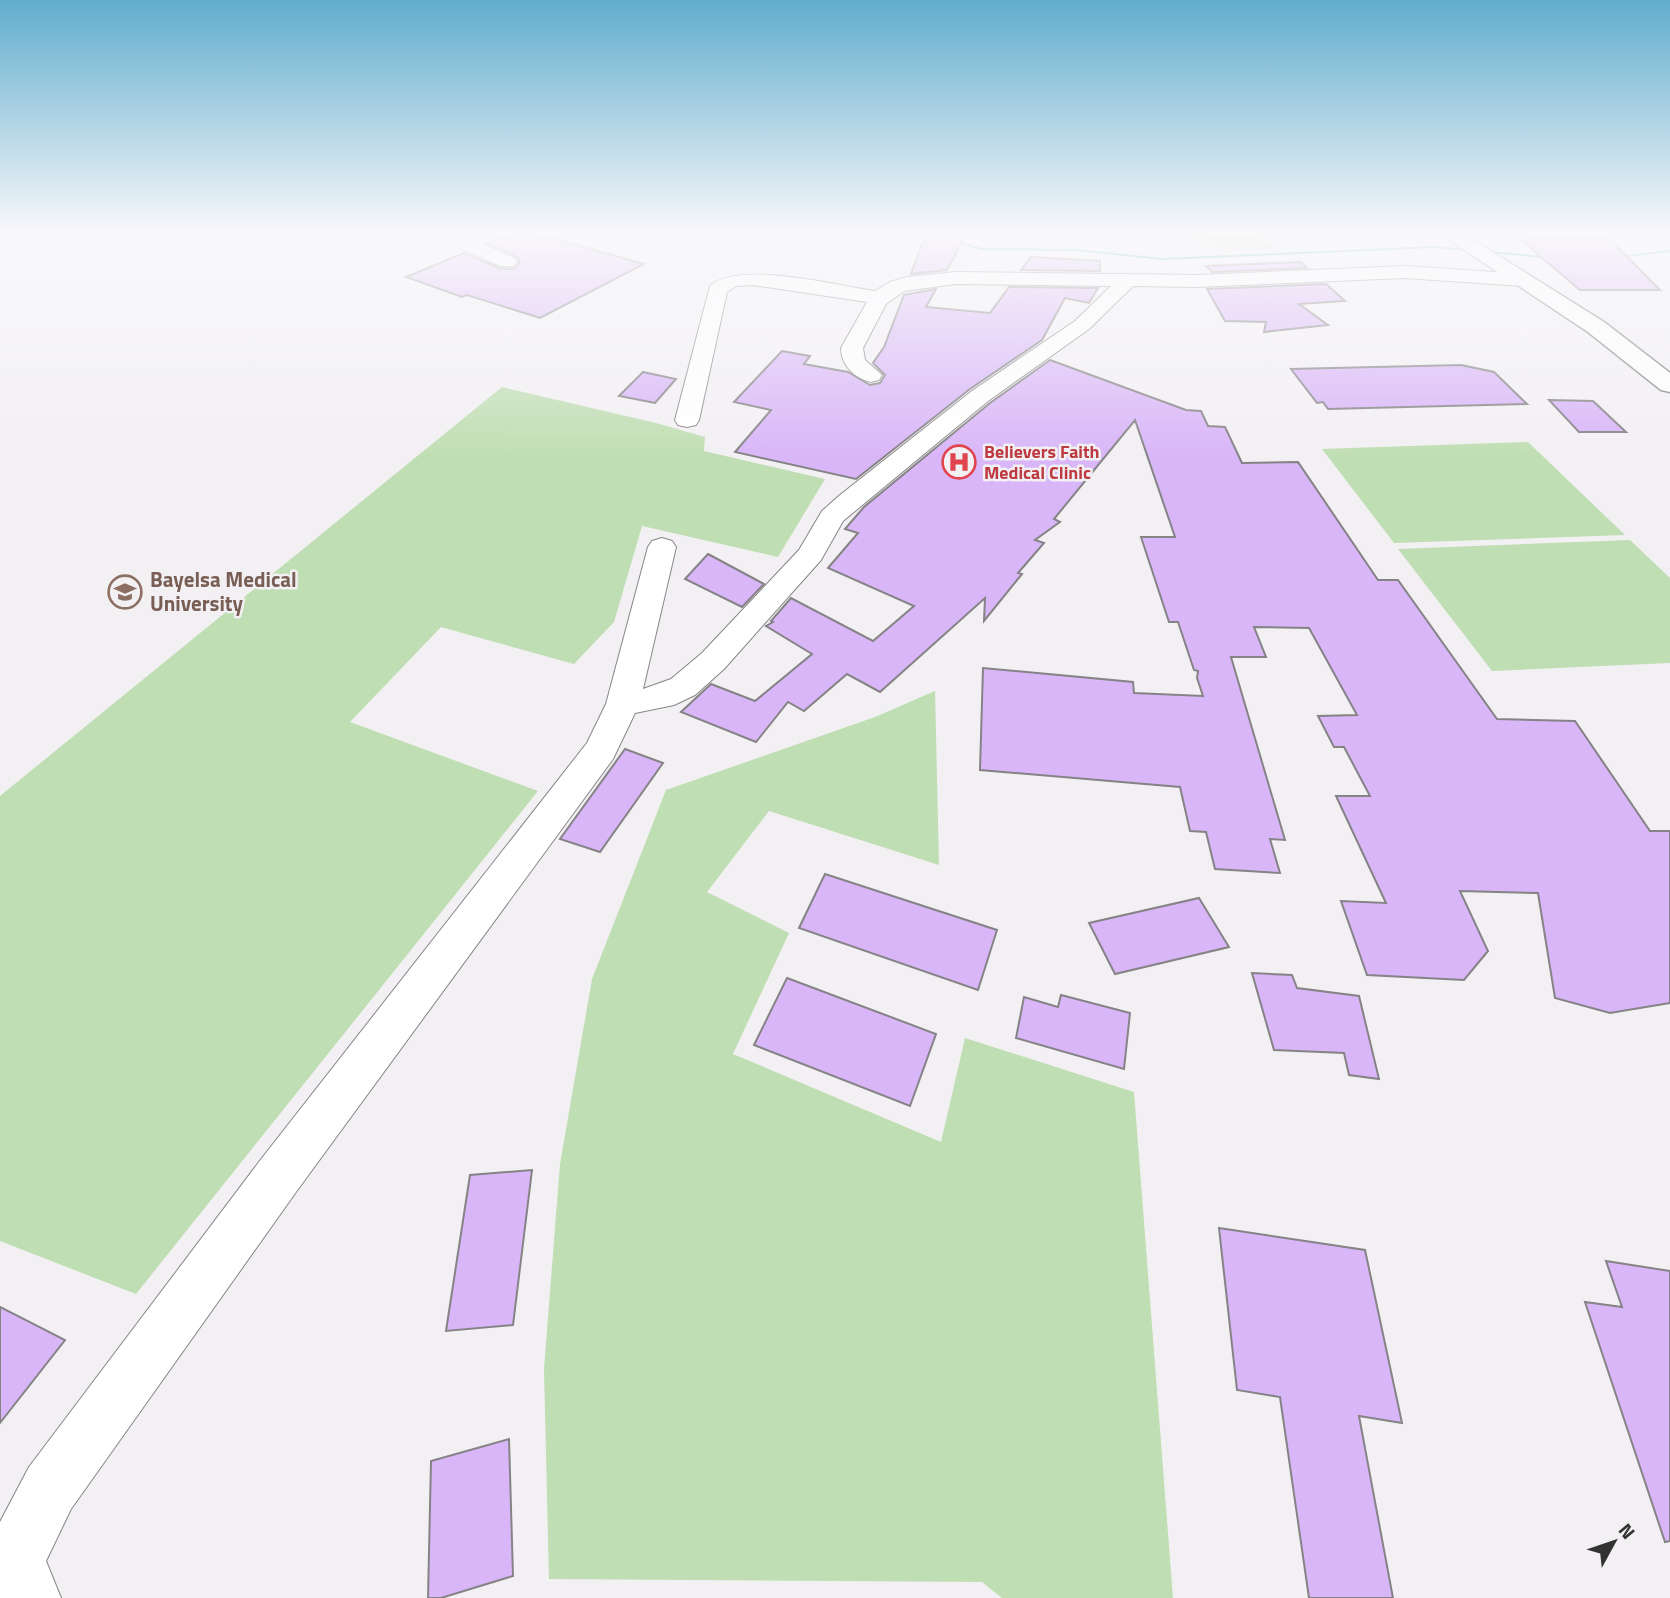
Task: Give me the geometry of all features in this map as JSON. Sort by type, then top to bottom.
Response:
[{"type":"main road","points":[[1568,308],[1670,385]]},
{"type":"main road","points":[[1587,308],[1670,366]]},
{"type":"street","points":[[687,420],[713,308]]},
{"type":"street","points":[[870,375],[851,358],[852,348],[875,308]]},
{"type":"street","points":[[623,704],[662,697],[683,687],[713,661],[811,554],[832,517],[849,501],[895,467],[980,396],[1082,325],[1100,308]]},
{"type":"street","points":[[29,1598],[14,1559],[50,1489],[279,1175],[601,750],[623,704],[662,547]]},
{"type":"green space","points":[[502,387],[656,423],[705,437],[704,451],[825,479],[778,557],[642,526],[614,622],[574,664],[441,627],[350,722],[538,791],[136,1294],[0,1241],[0,796]]},
{"type":"green space","points":[[1528,442],[1625,535],[1394,543],[1322,449]]},
{"type":"green space","points":[[1630,540],[1670,578],[1670,663],[1492,671],[1398,549]]},
{"type":"green space","points":[[935,691],[939,865],[769,811],[707,892],[789,933],[733,1054],[941,1142],[965,1038],[1134,1092],[1173,1598],[1002,1598],[982,1582],[549,1579],[544,1369],[560,1164],[592,979],[666,790],[875,717]]},
{"type":"building","points":[[507,308],[560,308],[540,318]]},
{"type":"building","points":[[899,308],[990,313],[994,308],[1060,308],[1042,340],[970,389],[856,479],[735,452],[771,410],[734,402],[782,351],[810,356],[804,364],[848,372],[870,385],[880,383],[885,375],[873,363],[884,347]]},
{"type":"building","points":[[1217,308],[1304,308],[1328,325],[1264,332],[1266,322],[1225,321]]},
{"type":"building","points":[[1050,360],[1186,410],[1201,411],[1208,426],[1225,427],[1242,463],[1298,462],[1378,580],[1398,580],[1497,719],[1575,721],[1650,831],[1670,831],[1670,1003],[1610,1013],[1555,998],[1538,893],[1460,891],[1488,951],[1464,980],[1367,975],[1341,901],[1386,903],[1336,796],[1370,796],[1344,747],[1334,747],[1318,716],[1357,715],[1309,628],[1254,627],[1266,657],[1231,657],[1285,840],[1270,839],[1280,873],[1215,869],[1206,832],[1190,831],[1180,787],[980,770],[983,668],[1133,682],[1134,693],[1203,696],[1197,678],[1198,671],[1194,670],[1178,622],[1169,622],[1141,537],[1175,537],[1135,420],[1054,519],[1060,522],[1035,540],[1044,543],[1018,573],[1022,574],[984,621],[985,598],[880,692],[847,674],[804,711],[788,702],[756,742],[681,712],[711,684],[755,701],[812,654],[766,626],[773,622],[771,621],[791,598],[873,641],[914,606],[828,568],[858,533],[845,529],[864,507],[990,403]]},
{"type":"building","points":[[1461,365],[1494,372],[1527,404],[1328,409],[1323,402],[1317,403],[1291,369]]},
{"type":"building","points":[[643,372],[676,379],[655,403],[619,396]]},
{"type":"building","points":[[1549,400],[1593,401],[1626,432],[1579,432]]},
{"type":"building","points":[[708,554],[764,584],[742,607],[685,579]]},
{"type":"building","points":[[625,749],[663,763],[600,852],[560,839]]},
{"type":"building","points":[[825,874],[997,930],[978,990],[799,928]]},
{"type":"building","points":[[1199,898],[1229,947],[1115,974],[1089,923]]},
{"type":"building","points":[[1252,973],[1292,975],[1297,988],[1359,996],[1379,1079],[1349,1075],[1344,1053],[1274,1050]]},
{"type":"building","points":[[787,978],[936,1034],[910,1106],[754,1045]]},
{"type":"building","points":[[1061,995],[1130,1013],[1124,1069],[1016,1038],[1024,997],[1058,1007]]},
{"type":"building","points":[[532,1170],[513,1325],[446,1331],[470,1175]]},
{"type":"building","points":[[1219,1228],[1365,1250],[1402,1423],[1359,1416],[1393,1598],[1309,1598],[1280,1397],[1237,1390]]},
{"type":"building","points":[[1606,1261],[1670,1271],[1670,1541],[1665,1542],[1585,1302],[1622,1307]]},
{"type":"building","points":[[0,1307],[65,1340],[0,1423]]},
{"type":"building","points":[[509,1439],[513,1576],[441,1598],[428,1598],[431,1461]]},
{"type":"place","name":"Believers Faith Medical Clinic","points":[[959,462]]},
{"type":"place","name":"Bayelsa Medical University","points":[[125,592]]}]
